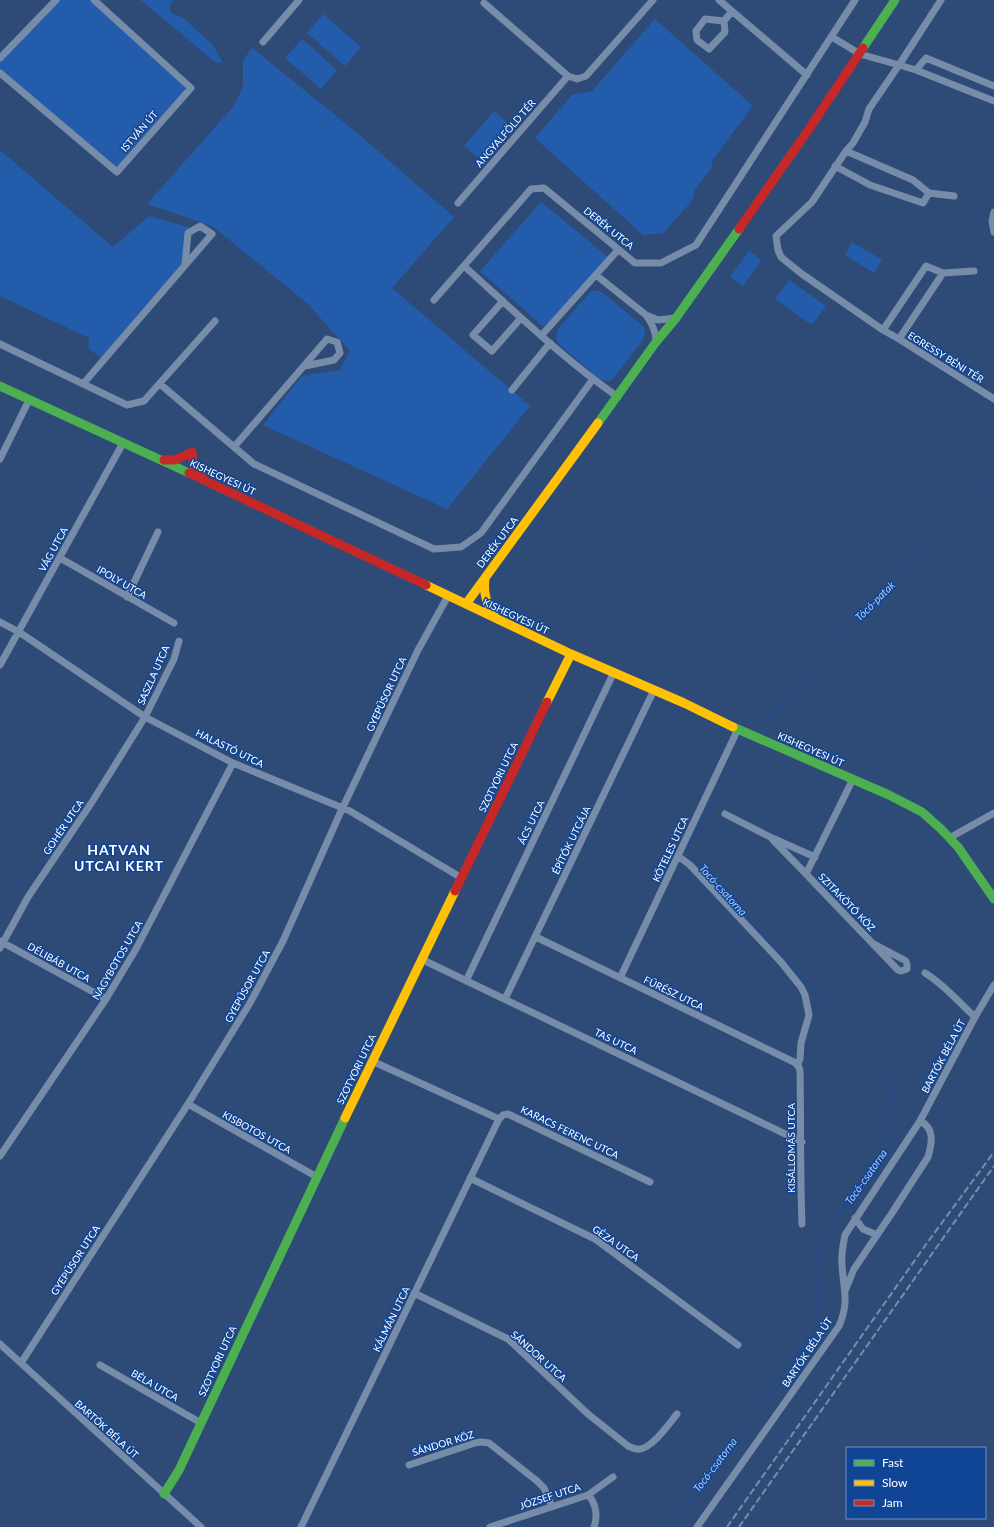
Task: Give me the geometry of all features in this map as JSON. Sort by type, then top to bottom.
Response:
[{"type":"street","points":[[0,58],[56,0]]},
{"type":"street","name":"ISTVÁN ÚT","points":[[0,72],[116,172],[192,88],[94,0]]},
{"type":"street","points":[[263,42],[299,0]]},
{"type":"street","points":[[484,3],[568,76],[577,79],[586,76],[653,0]]},
{"type":"street","points":[[719,0],[807,75]]},
{"type":"street","name":"DERÉK UTCA","points":[[434,300],[531,189],[544,188],[635,263],[661,263],[696,244],[855,0]]},
{"type":"street","name":"DERÉK UTCA","points":[[466,604],[618,397],[656,342],[676,318],[860,54],[895,0]]},
{"type":"street","points":[[899,339],[883,330],[802,274],[781,256],[778,250],[776,236],[812,202],[835,166],[854,143],[865,122],[869,109],[941,0]]},
{"type":"street","points":[[724,21],[705,19],[696,31],[697,40],[709,49],[725,32],[724,21],[732,11]]},
{"type":"street","points":[[832,37],[860,54],[916,70],[994,101]]},
{"type":"street","points":[[916,70],[926,58],[994,86]]},
{"type":"street","name":"ANGYALFÖLD TÉR","points":[[458,203],[568,76]]},
{"type":"street","points":[[846,151],[913,180],[930,193],[954,196]]},
{"type":"street","points":[[835,166],[870,186],[923,203],[930,193]]},
{"type":"street","points":[[994,212],[992,221],[994,232]]},
{"type":"street","points":[[83,384],[212,234],[200,226],[188,233],[185,265]]},
{"type":"street","points":[[541,336],[618,250]]},
{"type":"street","points":[[464,266],[541,336],[593,379],[618,397]]},
{"type":"street","points":[[883,330],[926,266],[943,273],[974,271]]},
{"type":"street","name":"EGRESSY BÉNI TÉR","points":[[943,273],[899,339],[994,399]]},
{"type":"street","points":[[596,275],[646,315],[658,320],[676,318]]},
{"type":"street","points":[[503,301],[473,335],[492,351],[521,318]]},
{"type":"street","points":[[646,315],[656,334],[656,342]]},
{"type":"street","points":[[0,344],[127,405],[144,401],[215,321]]},
{"type":"street","points":[[160,384],[234,447],[327,339],[337,342],[340,353],[334,360],[305,366]]},
{"type":"street","points":[[512,390],[550,343]]},
{"type":"street","name":"DERÉK UTCA","points":[[234,447],[254,464],[434,549],[461,547],[481,533],[593,379]]},
{"type":"street","name":"KISHEGYESI ÚT","points":[[0,386],[204,480],[571,654],[912,806],[931,819],[951,837],[994,900]]},
{"type":"street","points":[[0,459],[29,400]]},
{"type":"street","name":"VÁG UTCA","points":[[0,665],[123,443]]},
{"type":"street","points":[[161,460],[175,460],[192,452],[192,460],[196,471],[204,480]]},
{"type":"street","points":[[127,597],[158,532]]},
{"type":"street","name":"IPOLY UTCA","points":[[60,558],[174,623]]},
{"type":"street","points":[[485,577],[483,591],[484,599],[496,618]]},
{"type":"street","name":"GYEPŰSOR UTCA","points":[[21,1363],[188,1104],[254,996],[283,940],[342,809],[418,650],[448,596]]},
{"type":"street","name":"HALASTÓ UTCA","points":[[0,622],[19,632],[145,717],[233,763],[350,811],[460,877]]},
{"type":"street","name":"SASZLA UTCA","points":[[145,717],[174,658],[179,640]]},
{"type":"street","name":"SZOTYORI UTCA","points":[[164,1494],[179,1470],[253,1308],[460,877],[571,654]]},
{"type":"street","name":"ÁCS UTCA","points":[[466,980],[614,672]]},
{"type":"street","name":"ÉPÍTŐK UTCÁJA","points":[[505,999],[654,690]]},
{"type":"street","name":"GOHÉR UTCA","points":[[1,944],[28,897],[92,802],[145,717]]},
{"type":"street","name":"KÖTELES UTCA","points":[[620,978],[738,729]]},
{"type":"street","name":"NAGYBOTOS UTCA","points":[[0,1156],[106,999],[136,949],[233,763]]},
{"type":"street","name":"SZITAKÖTŐ KÖZ","points":[[806,874],[854,779]]},
{"type":"street","points":[[951,837],[994,813]]},
{"type":"street","name":"SZITAKÖTŐ KÖZ","points":[[725,814],[770,837],[815,857]]},
{"type":"street","name":"SZITAKÖTŐ KÖZ","points":[[770,837],[898,970],[903,971],[906,969],[906,961],[874,944]]},
{"type":"street","points":[[790,857],[797,848]]},
{"type":"street","name":"KISÁLLOMÁS UTCA","points":[[678,856],[695,871],[781,962],[801,987],[806,1001],[808,1015],[801,1043],[799,1068],[802,1142],[800,1183],[802,1224]]},
{"type":"street","name":"FŰRÉSZ UTCA","points":[[536,936],[786,1058],[799,1068]]},
{"type":"street","name":"DÉLIBÁB UTCA","points":[[1,944],[106,999]]},
{"type":"street","name":"TAS UTCA","points":[[421,959],[802,1142]]},
{"type":"street","points":[[925,973],[947,989],[974,1017]]},
{"type":"street","name":"BARTÓK BÉLA ÚT","points":[[697,1527],[838,1326],[844,1314],[846,1301],[842,1264],[842,1249],[845,1235],[920,1121],[974,1017],[994,985]]},
{"type":"street","name":"KARACS FERENC UTCA","points":[[372,1061],[499,1119],[503,1115],[508,1114],[650,1182]]},
{"type":"street","name":"KISBOTOS UTCA","points":[[188,1104],[317,1177]]},
{"type":"street","name":"KÁLMÁN UTCA","points":[[301,1527],[499,1119]]},
{"type":"street","points":[[845,1291],[854,1270],[922,1168],[928,1156],[931,1134],[930,1129],[920,1121]]},
{"type":"street","name":"GÉZA UTCA","points":[[470,1178],[595,1239],[738,1345]]},
{"type":"street","points":[[855,1218],[863,1229],[877,1235]]},
{"type":"street","name":"SÁNDOR UTCA","points":[[414,1293],[508,1339],[584,1410],[634,1449],[640,1449],[654,1441],[677,1414]]},
{"type":"street","name":"BARTÓK BÉLA ÚT","points":[[0,1344],[201,1527]]},
{"type":"street","name":"BÉLA UTCA","points":[[100,1365],[201,1423]]},
{"type":"street","name":"SÁNDOR KÖZ","points":[[409,1465],[475,1443],[489,1443],[538,1481],[544,1488],[552,1507]]},
{"type":"street","name":"JÓZSEF UTCA","points":[[490,1527],[588,1495],[613,1477]]},
{"type":"street","points":[[588,1495],[594,1504],[596,1516],[594,1527]]},
{"type":"shaded area","points":[[56,0],[94,0],[191,88],[117,172],[0,73],[0,58]]},
{"type":"shaded area","points":[[141,0],[174,0],[170,4],[170,10],[173,14],[182,17],[213,45],[223,63],[215,62]]},
{"type":"shaded area","points":[[323,14],[361,47],[345,66],[307,33]]},
{"type":"shaded area","points":[[655,19],[753,106],[713,159],[711,169],[695,189],[692,201],[663,233],[643,235],[535,138],[572,95],[592,91]]},
{"type":"shaded area","points":[[302,39],[337,70],[321,89],[285,58]]},
{"type":"shaded area","points":[[252,48],[356,132],[454,217],[392,288],[530,406],[447,509],[263,425],[302,376],[340,370],[350,351],[307,303],[212,226],[147,204],[233,107],[243,87],[243,60]]},
{"type":"shaded area","points":[[494,111],[512,127],[483,162],[464,146]]},
{"type":"shaded area","points":[[0,150],[113,247],[149,216],[194,229],[188,233],[185,265],[104,360],[88,348],[89,338],[0,296]]},
{"type":"shaded area","points":[[541,202],[608,257],[545,328],[480,271]]},
{"type":"shaded area","points":[[852,242],[882,260],[874,273],[845,255]]},
{"type":"shaded area","points":[[749,251],[761,260],[743,286],[730,277]]},
{"type":"shaded area","points":[[789,280],[826,306],[812,325],[775,299]]},
{"type":"shaded area","points":[[591,291],[603,293],[644,327],[645,333],[642,341],[613,379],[608,381],[599,379],[558,343],[556,336],[558,329]]},
{"type":"waterway","name":"Tócó-patak","points":[[762,725],[775,713],[830,646],[994,481]]},
{"type":"waterway","name":"Tocó-csatorna","points":[[668,1527],[815,1330],[819,1243],[887,1148],[894,1080],[690,855],[687,849],[688,844],[747,746]]},
{"type":"railway","points":[[727,1527],[927,1243],[994,1152]]},
{"type":"railway","points":[[739,1527],[994,1166]]},
{"type":"traffic: fast","points":[[863,48],[895,0]]},
{"type":"traffic: fast","points":[[598,423],[656,342],[676,318],[739,229]]},
{"type":"traffic: fast","points":[[0,386],[189,473]]},
{"type":"traffic: fast","points":[[733,727],[889,795],[922,812],[958,847],[994,899]]},
{"type":"traffic: fast","points":[[164,1494],[179,1470],[345,1118]]},
{"type":"traffic: slow","points":[[466,604],[598,423]]},
{"type":"traffic: slow","points":[[485,579],[486,599],[495,617]]},
{"type":"traffic: slow","points":[[426,585],[571,654],[684,703],[733,727]]},
{"type":"traffic: slow","points":[[547,702],[571,654]]},
{"type":"traffic: slow","points":[[345,1118],[455,891]]},
{"type":"traffic: jam","points":[[739,229],[807,132],[863,48]]},
{"type":"traffic: jam","points":[[164,460],[175,460],[192,452],[194,467],[203,479]]},
{"type":"traffic: jam","points":[[189,473],[426,585]]},
{"type":"traffic: jam","points":[[455,891],[547,702]]},
{"type":"district","name":"HATVAN UTCAI KERT","points":[[119,858]]}]
